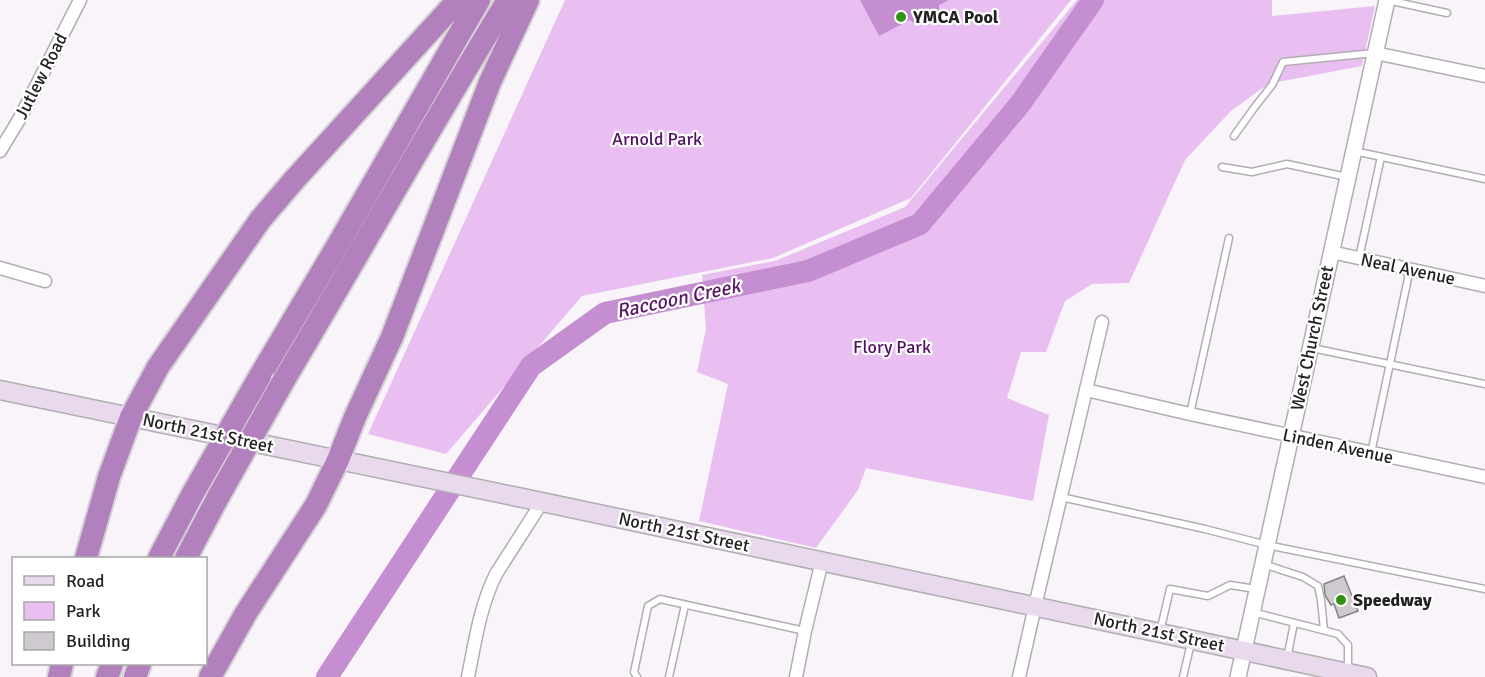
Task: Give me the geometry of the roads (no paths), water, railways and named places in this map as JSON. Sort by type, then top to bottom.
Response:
[{"type":"highway","points":[[86,557],[109,477],[130,417],[158,368],[260,220],[458,0]]},
{"type":"highway","points":[[160,557],[260,376],[479,0]]},
{"type":"highway","points":[[187,557],[284,381],[508,0]]},
{"type":"highway","points":[[210,677],[246,613],[316,505],[338,460],[355,417],[392,338],[490,82],[528,0]]},
{"type":"main road","name":"North 21st Street","points":[[0,390],[1160,632],[1342,674],[1367,677]]},
{"type":"street","name":"Jutlew Road","points":[[0,151],[20,118],[80,0]]},
{"type":"street","name":"West Church Street","points":[[1238,677],[1387,0]]},
{"type":"street","points":[[1375,53],[1485,76]]},
{"type":"street","name":"Neal Avenue","points":[[1331,252],[1485,286]]},
{"type":"street","points":[[0,268],[45,281]]},
{"type":"street","points":[[1019,677],[1102,322]]},
{"type":"street","name":"Linden Avenue","points":[[1086,390],[1485,477]]},
{"type":"street","points":[[468,677],[490,586],[542,502]]},
{"type":"street","points":[[796,677],[822,561]]},
{"type":"lane","points":[[1387,0],[1447,14]]},
{"type":"lane","points":[[1234,136],[1272,85],[1283,62],[1375,53]]},
{"type":"lane","points":[[1353,151],[1485,179]]},
{"type":"lane","points":[[1358,258],[1381,157]]},
{"type":"lane","points":[[1222,167],[1252,172],[1287,164],[1347,177]]},
{"type":"lane","points":[[1190,414],[1229,238]]},
{"type":"lane","points":[[1371,453],[1410,269]]},
{"type":"lane","points":[[1310,347],[1485,384]]},
{"type":"lane","points":[[1061,497],[1205,528],[1267,545],[1485,588]]},
{"type":"lane","points":[[1262,564],[1303,577],[1317,586],[1324,630]]},
{"type":"lane","points":[[1160,632],[1170,589],[1208,596],[1230,585],[1257,589]]},
{"type":"lane","points":[[637,677],[634,672],[648,606],[660,600],[805,631]]},
{"type":"lane","points":[[669,677],[685,605]]},
{"type":"lane","points":[[1252,612],[1338,634],[1348,645],[1342,674]]},
{"type":"lane","points":[[1287,660],[1294,623]]},
{"type":"lane","points":[[1183,677],[1192,639]]},
{"type":"waterway","name":"Raccoon Creek","points":[[327,677],[531,366],[605,313],[808,271],[920,224],[1020,104],[1093,0]]},
{"type":"place","name":"YMCA Pool","points":[[901,17]]},
{"type":"place","name":"Speedway","points":[[1341,600]]},
{"type":"park label","name":"Arnold Park","points":[[657,139]]},
{"type":"park label","name":"Flory Park","points":[[892,347]]}]
